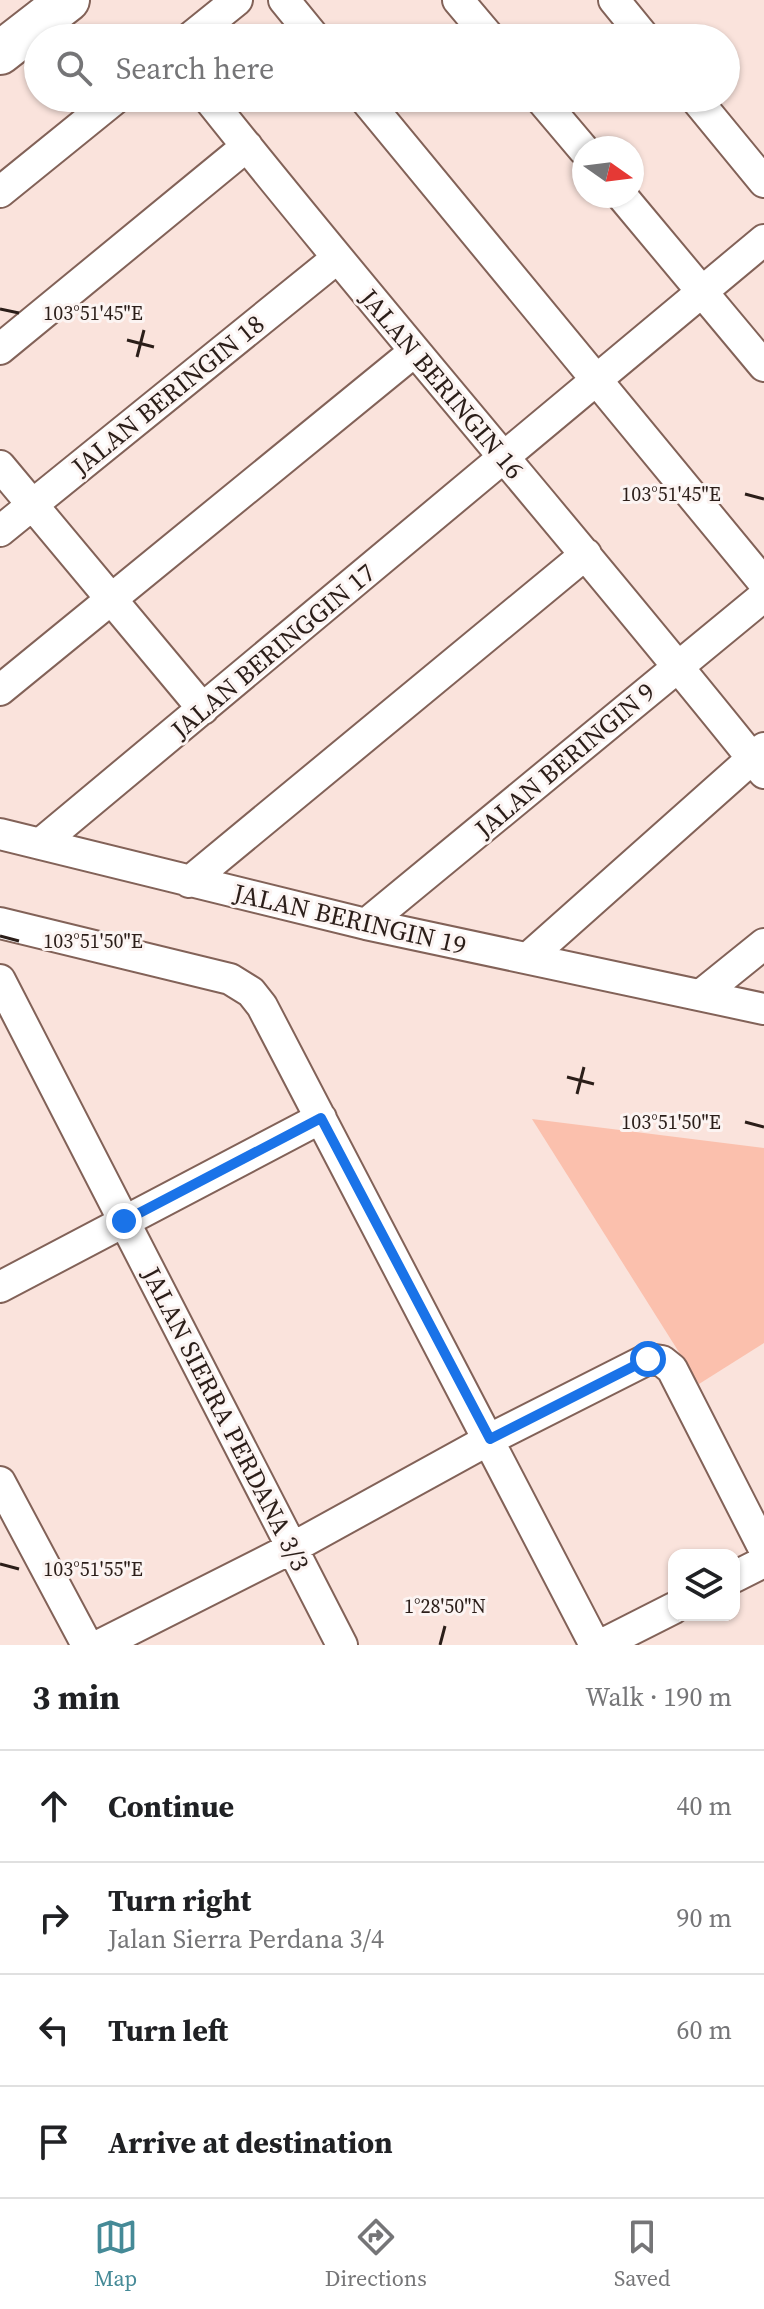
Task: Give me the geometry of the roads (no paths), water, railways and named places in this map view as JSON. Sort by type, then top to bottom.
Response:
[{"type":"highway","points":[[37,24],[68,0]]},
{"type":"highway","points":[[0,53],[24,34]]},
{"type":"street","points":[[207,24],[237,0]]},
{"type":"street","points":[[284,0],[304,24]]},
{"type":"street","points":[[458,0],[478,24]]},
{"type":"street","points":[[614,0],[634,24]]},
{"type":"street","points":[[0,192],[99,112]]},
{"type":"street","name":"JALAN BERINGIN 16","points":[[219,112],[336,259],[760,759]]},
{"type":"street","points":[[376,112],[764,583]]},
{"type":"street","points":[[552,112],[572,136]]},
{"type":"street","points":[[706,112],[764,182]]},
{"type":"street","points":[[0,349],[247,146]]},
{"type":"street","points":[[632,208],[764,366]]},
{"type":"street","name":"JALAN BERINGGIN 17","points":[[40,844],[764,240]]},
{"type":"street","name":"JALAN BERINGIN 18","points":[[0,531],[336,259]]},
{"type":"street","points":[[0,690],[415,351]]},
{"type":"street","points":[[0,466],[203,709]]},
{"type":"street","points":[[189,882],[586,554]]},
{"type":"street","name":"JALAN BERINGIN 9","points":[[366,924],[764,596]]},
{"type":"street","points":[[528,958],[760,759]]},
{"type":"street","name":"JALAN BERINGIN 19","points":[[0,834],[366,924],[764,1009]]},
{"type":"street","points":[[0,923],[230,979],[251,992],[262,1006],[598,1645],[668,1611]]},
{"type":"street","points":[[702,994],[764,944]]},
{"type":"street","name":"JALAN SIERRA PERDANA 3/3","points":[[0,980],[342,1645]]},
{"type":"street","points":[[0,1287],[321,1118]]},
{"type":"street","points":[[100,1645],[292,1548],[490,1439],[648,1359],[662,1361],[672,1369],[764,1549]]},
{"type":"street","points":[[0,1482],[87,1645]]},
{"type":"street","points":[[740,1574],[764,1562]]}]
